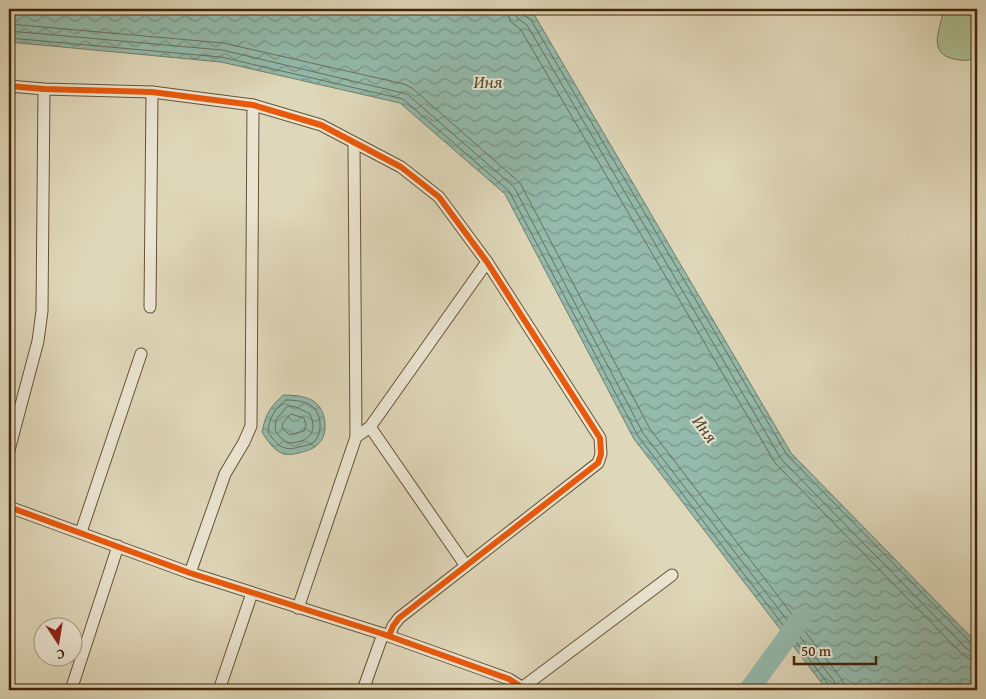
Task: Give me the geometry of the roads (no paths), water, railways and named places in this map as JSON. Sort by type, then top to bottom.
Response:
[{"type":"street","points":[[9,86],[44,89],[152,92],[253,105],[321,125],[401,167],[439,197],[487,262],[600,438],[601,454],[598,463],[399,618],[386,635],[363,690]]},
{"type":"street","points":[[9,450],[38,341],[41,318],[44,89]]},
{"type":"street","points":[[150,308],[152,92]]},
{"type":"street","points":[[190,573],[226,474],[251,426],[253,105]]},
{"type":"street","points":[[298,608],[356,438],[354,143]]},
{"type":"street","points":[[356,438],[370,427],[487,262]]},
{"type":"street","points":[[81,532],[141,354]]},
{"type":"street","points":[[370,427],[466,566]]},
{"type":"street","points":[[9,507],[190,573],[386,635],[509,679],[525,689],[672,574]]},
{"type":"street","points":[[71,690],[118,546]]},
{"type":"street","points":[[219,690],[252,593]]},
{"type":"water","name":"Иня","points":[[9,9],[522,9],[535,16],[791,453],[977,643],[977,690],[827,690],[634,439],[505,194],[400,103],[221,62],[9,42]]},
{"type":"water","points":[[283,395],[298,396],[312,400],[322,411],[325,421],[325,432],[321,441],[313,448],[297,453],[280,453],[262,432],[269,412]]},
{"type":"waterway","points":[[749,690],[802,617]]}]
